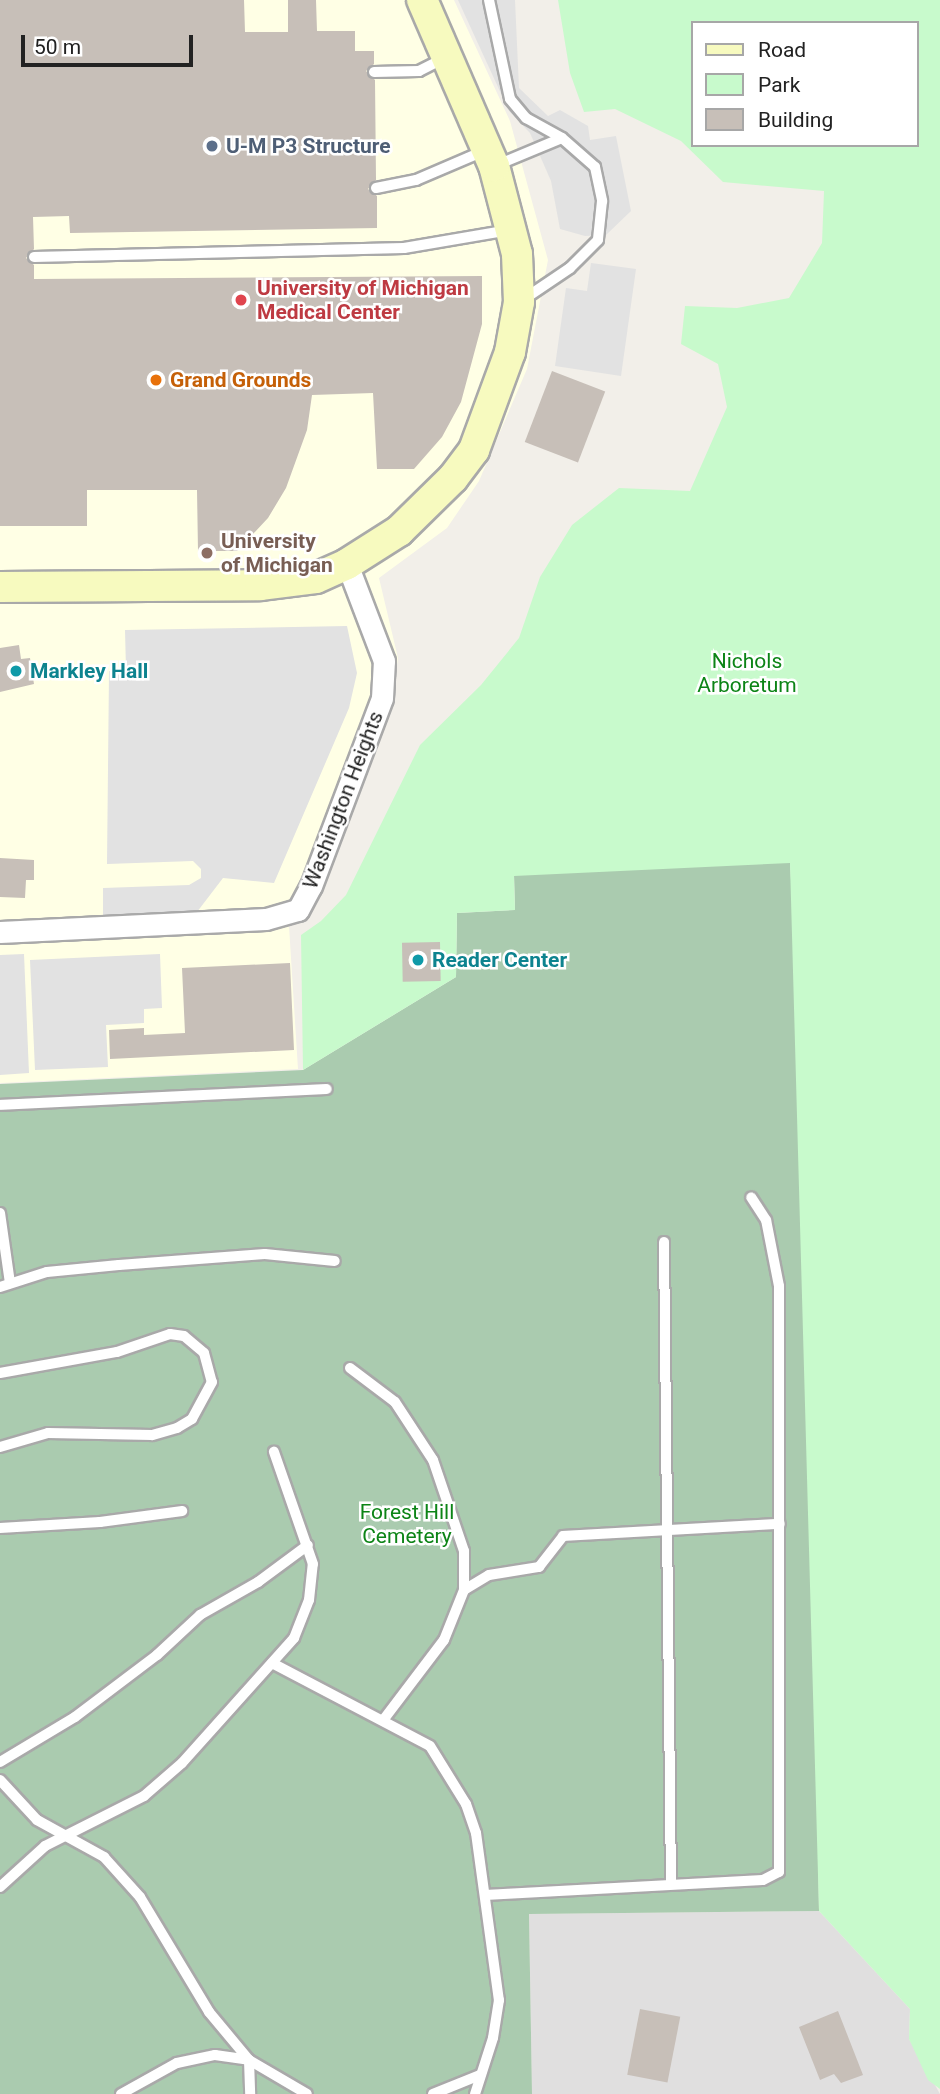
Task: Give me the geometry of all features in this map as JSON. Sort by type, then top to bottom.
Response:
[{"type":"street","points":[[0,587],[260,585],[316,578],[347,564],[399,531],[425,508],[474,450],[510,352],[519,302],[514,229],[490,158],[423,2]]},
{"type":"street","name":"Washington Heights","points":[[0,932],[266,919],[298,910],[311,886],[382,698],[384,661],[347,564]]},
{"type":"lane","points":[[489,0],[510,99],[526,118],[562,138],[595,167],[603,201],[598,240],[570,268],[519,302]]},
{"type":"lane","points":[[374,72],[418,71],[447,57]]},
{"type":"lane","points":[[376,188],[416,180],[562,138]]},
{"type":"lane","points":[[34,257],[404,248],[514,229]]},
{"type":"lane","points":[[0,1105],[327,1089]]},
{"type":"lane","points":[[485,1895],[763,1880],[779,1871],[779,1286],[775,1249],[766,1220],[751,1197]]},
{"type":"lane","points":[[0,1213],[5,1285],[47,1272],[265,1254],[335,1261]]},
{"type":"lane","points":[[664,1242],[671,1884]]},
{"type":"lane","points":[[0,1373],[117,1352],[170,1334],[184,1336],[204,1353],[212,1382],[204,1403],[192,1419],[177,1428],[152,1435],[48,1433],[0,1447]]},
{"type":"lane","points":[[350,1368],[395,1402],[433,1460],[464,1551],[464,1590],[444,1640],[384,1719]]},
{"type":"lane","points":[[0,1887],[45,1846],[144,1796],[182,1763],[294,1637],[309,1600],[313,1564],[274,1452]]},
{"type":"lane","points":[[0,1528],[87,1523],[182,1511]]},
{"type":"lane","points":[[464,1590],[489,1575],[540,1567],[568,1534],[780,1524]]},
{"type":"lane","points":[[0,1762],[34,1746],[157,1656],[200,1615],[258,1582],[308,1545]]},
{"type":"lane","points":[[272,1663],[324,1693],[384,1719],[430,1746],[466,1804],[476,1833],[499,2000],[493,2038],[475,2094]]},
{"type":"lane","points":[[0,1780],[37,1820],[104,1857],[140,1897],[209,2012],[249,2060],[307,2094]]},
{"type":"lane","points":[[121,2094],[177,2063],[215,2055],[249,2060]]},
{"type":"lane","points":[[249,2060],[250,2094]]},
{"type":"lane","points":[[433,2094],[480,2075]]},
{"type":"shaded area","name":"University of Michigan","points":[[0,0],[454,0],[510,121],[548,260],[527,369],[479,481],[447,528],[379,578],[398,658],[389,716],[316,897],[289,926],[298,1069],[0,1083]]},
{"type":"shaded area","points":[[458,0],[515,0],[519,88],[548,116],[560,110],[588,126],[590,140],[616,136],[631,211],[606,235],[585,236],[560,229],[551,181],[530,133],[509,111]]},
{"type":"shaded area","points":[[591,263],[636,269],[621,376],[555,366],[566,288],[587,291]]},
{"type":"shaded area","points":[[347,626],[357,673],[349,708],[274,883],[223,878],[197,912],[103,916],[103,888],[189,885],[201,878],[201,869],[193,861],[107,864],[109,671],[126,670],[125,630]]},
{"type":"shaded area","points":[[387,708],[392,710],[322,881],[318,880]]},
{"type":"shaded area","points":[[24,954],[29,1073],[0,1075],[0,955]]},
{"type":"shaded area","points":[[160,954],[162,1008],[144,1009],[144,1023],[106,1025],[108,1067],[35,1070],[30,960]]},
{"type":"shaded area","points":[[819,1911],[910,2009],[909,2039],[940,2094],[532,2094],[529,1914]]},
{"type":"green space","name":"Nichols Arboretum","points":[[558,0],[940,0],[940,2089],[928,2080],[909,2039],[910,2009],[819,1911],[790,863],[514,876],[515,910],[457,913],[456,977],[303,1070],[301,935],[321,921],[346,895],[420,745],[481,685],[519,638],[540,577],[572,525],[619,488],[690,491],[727,407],[718,364],[681,344],[685,306],[737,308],[789,298],[822,243],[824,191],[723,182],[681,141],[615,109],[584,112],[570,73]]},
{"type":"green space","name":"Forest Hill Cemetery","points":[[790,862],[809,1208],[819,1911],[529,1914],[532,2094],[0,2094],[0,1084],[303,1070],[456,977],[457,913],[515,910],[514,875]]},
{"type":"building","name":"University of Michigan Medical Center","points":[[0,0],[244,0],[245,32],[288,32],[288,0],[316,0],[317,31],[355,31],[355,51],[374,51],[374,64],[366,71],[375,80],[376,180],[368,189],[377,196],[377,228],[70,233],[69,216],[33,217],[34,249],[26,258],[34,265],[34,279],[482,276],[482,324],[461,402],[442,437],[414,469],[377,469],[373,393],[312,395],[307,430],[286,488],[268,518],[237,551],[198,551],[197,490],[87,490],[87,526],[0,526]]},
{"type":"building","points":[[552,371],[605,391],[578,462],[525,442]]},
{"type":"building","name":"Markley Hall","points":[[19,645],[21,659],[30,658],[34,684],[0,692],[0,648]]},
{"type":"building","points":[[0,858],[34,860],[34,880],[26,880],[25,898],[0,897]]},
{"type":"building","name":"Reader Center","points":[[440,942],[441,981],[403,982],[402,943]]},
{"type":"building","points":[[290,963],[294,1050],[110,1059],[109,1030],[144,1028],[144,1035],[185,1033],[182,968]]},
{"type":"building","points":[[640,2009],[680,2017],[667,2083],[627,2075]]},
{"type":"building","points":[[838,2011],[863,2075],[841,2083],[834,2074],[820,2080],[799,2027]]},
{"type":"place","name":"U-M P3 Structure","points":[[212,146]]},
{"type":"place","name":"University of Michigan Medical Center","points":[[241,300]]},
{"type":"place","name":"Grand Grounds","points":[[156,380]]},
{"type":"place","name":"University of Michigan","points":[[207,553]]},
{"type":"place","name":"Markley Hall","points":[[16,671]]},
{"type":"place","name":"Reader Center","points":[[418,960]]}]
